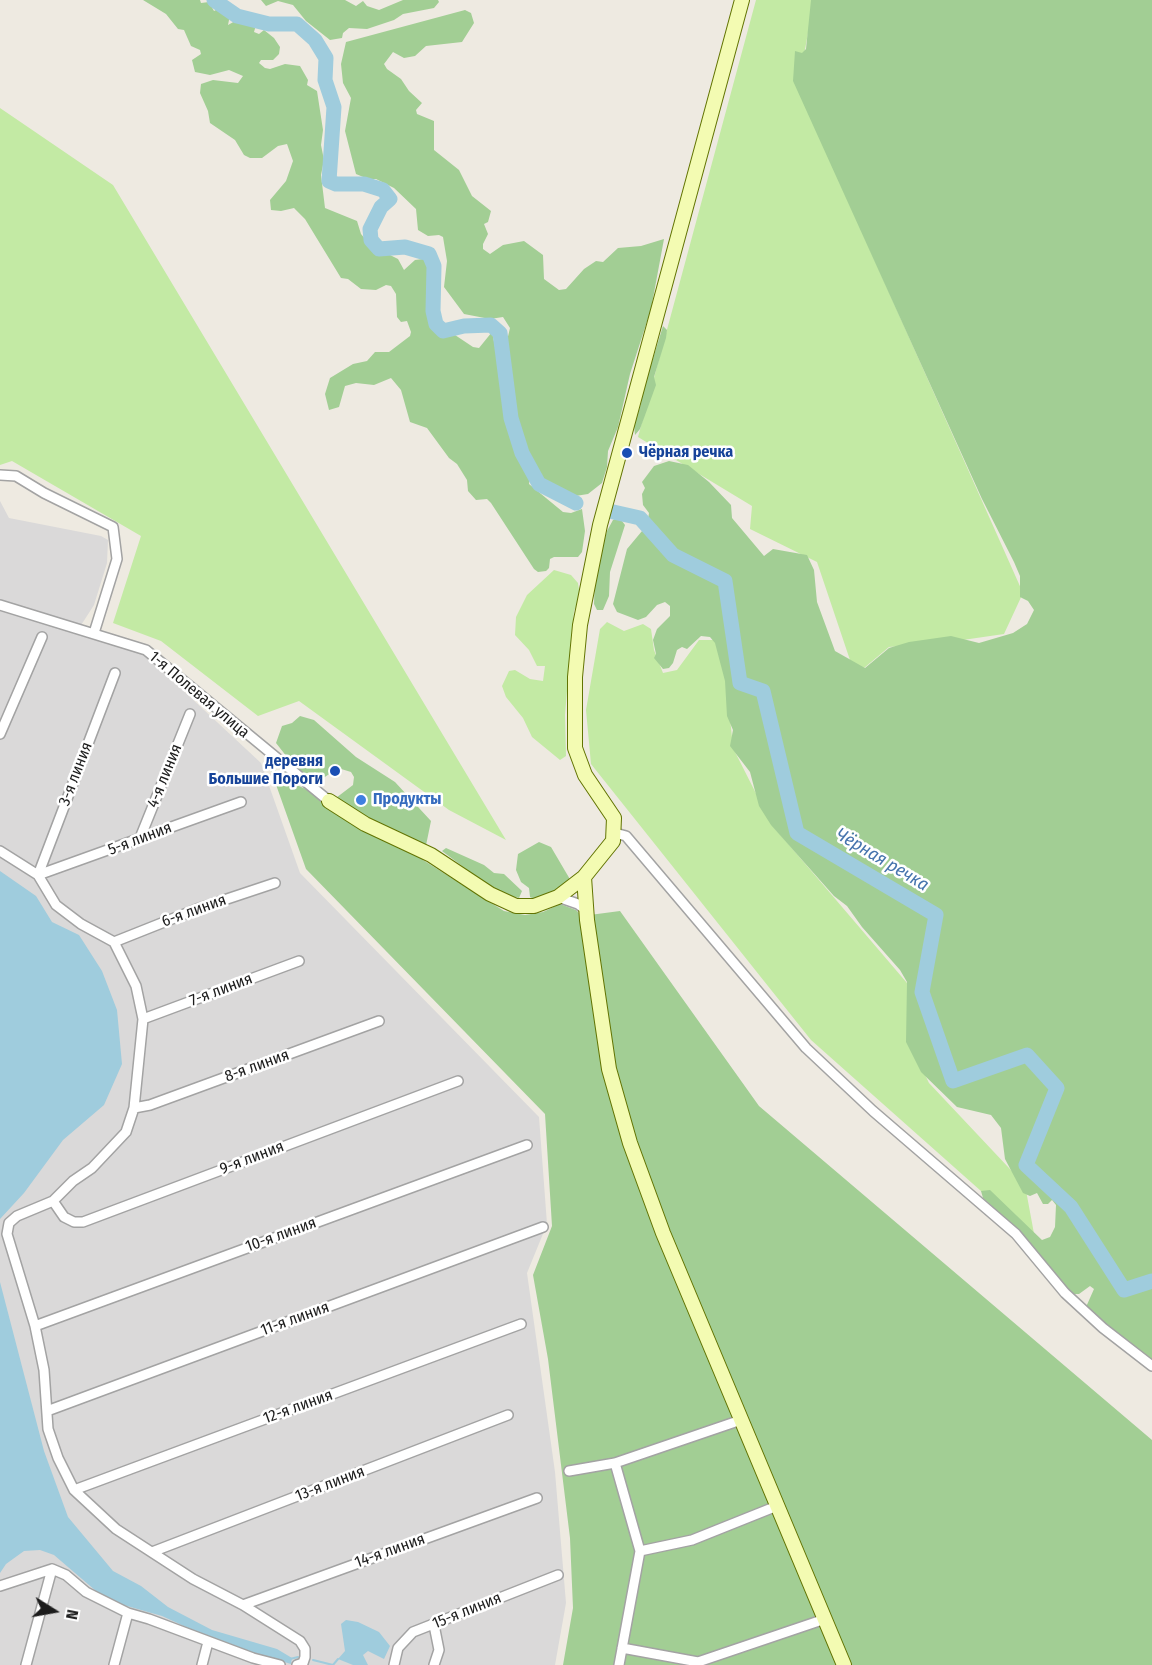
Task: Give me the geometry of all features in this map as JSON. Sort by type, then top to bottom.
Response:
[{"type":"street","points":[[329,801],[364,824],[439,859],[507,904],[534,906],[558,897],[584,877],[609,848],[615,833],[614,818],[585,775],[575,748],[575,677],[580,625],[600,525],[742,0]]},
{"type":"street","points":[[0,475],[16,476],[53,498],[113,527],[117,560],[94,633]]},
{"type":"street","name":"1-я Полевая улица","points":[[0,605],[146,650],[329,801]]},
{"type":"street","points":[[0,734],[42,637]]},
{"type":"street","name":"3-я линия","points":[[38,875],[115,673]]},
{"type":"street","name":"4-я линия","points":[[140,838],[190,714]]},
{"type":"street","name":"5-я линия","points":[[38,875],[241,802]]},
{"type":"street","points":[[615,833],[626,836],[806,1048],[873,1111],[1016,1234],[1065,1293],[1103,1328],[1152,1366]]},
{"type":"street","points":[[0,851],[38,875],[56,905],[81,924],[114,942],[136,986],[143,1019],[134,1108],[126,1132],[114,1147],[53,1201],[17,1216],[9,1224],[7,1234],[35,1326],[44,1370],[48,1429],[58,1458],[74,1490],[116,1529],[193,1579],[243,1605],[300,1641],[305,1649],[303,1664]]},
{"type":"street","points":[[584,877],[609,1070],[630,1143],[663,1233],[844,1665]]},
{"type":"street","name":"6-я линия","points":[[114,942],[197,909],[275,883]]},
{"type":"street","points":[[558,897],[578,904],[587,911]]},
{"type":"street","name":"7-я линия","points":[[143,1019],[299,960]]},
{"type":"street","name":"8-я линия","points":[[134,1108],[150,1106],[379,1021]]},
{"type":"street","name":"9-я линия","points":[[53,1201],[64,1217],[74,1222],[83,1222],[458,1081]]},
{"type":"street","name":"10-я линия","points":[[35,1326],[527,1145]]},
{"type":"street","name":"11-я линия","points":[[47,1411],[543,1227]]},
{"type":"street","name":"12-я линия","points":[[74,1490],[521,1324]]},
{"type":"street","name":"13-я линия","points":[[152,1552],[508,1415]]},
{"type":"street","points":[[569,1471],[615,1463],[741,1420]]},
{"type":"street","points":[[615,1463],[640,1551],[619,1665]]},
{"type":"street","name":"14-я линия","points":[[243,1605],[537,1498]]},
{"type":"street","points":[[640,1551],[692,1540],[777,1506]]},
{"type":"street","points":[[0,1586],[52,1569],[66,1575],[86,1592],[128,1613],[280,1665]]},
{"type":"street","points":[[26,1665],[52,1569]]},
{"type":"street","name":"15-я линия","points":[[394,1665],[398,1648],[405,1637],[558,1575]]},
{"type":"street","points":[[114,1665],[128,1613]]},
{"type":"street","points":[[622,1648],[698,1662],[717,1661],[825,1619]]},
{"type":"street","points":[[434,1624],[439,1650],[434,1665]]},
{"type":"street","points":[[202,1665],[208,1642]]},
{"type":"shaded area","points":[[0,501],[9,518],[101,536],[108,540],[107,563],[94,605],[76,633],[145,655],[261,763],[300,873],[539,1117],[547,1224],[527,1273],[555,1472],[566,1603],[555,1665],[0,1665]]},
{"type":"green space","points":[[143,0],[200,0],[201,3],[209,2],[214,11],[226,5],[231,10],[228,25],[237,20],[249,22],[256,25],[254,32],[259,34],[264,30],[280,47],[279,54],[273,60],[261,60],[259,63],[265,68],[270,69],[285,64],[300,66],[308,80],[307,85],[317,91],[323,130],[321,145],[324,160],[321,175],[325,208],[357,221],[361,234],[377,253],[388,254],[398,259],[404,270],[415,260],[423,259],[427,263],[428,296],[435,330],[446,329],[473,347],[479,348],[492,332],[496,351],[506,345],[510,328],[503,317],[490,319],[464,314],[444,287],[447,261],[443,237],[428,236],[418,230],[416,209],[394,188],[376,179],[368,179],[356,174],[345,131],[351,98],[343,83],[341,64],[346,42],[465,10],[471,13],[474,23],[462,42],[426,46],[415,56],[404,58],[393,52],[384,64],[422,103],[416,110],[417,114],[434,121],[434,150],[459,170],[472,196],[491,211],[488,222],[484,224],[488,234],[483,244],[483,249],[490,254],[503,245],[524,241],[543,255],[544,279],[559,290],[566,289],[584,269],[596,261],[603,262],[618,248],[641,246],[664,239],[651,309],[630,374],[618,427],[608,451],[607,467],[602,483],[588,494],[569,497],[551,494],[533,471],[530,476],[529,484],[563,512],[571,513],[582,509],[585,531],[582,552],[578,557],[554,557],[550,559],[549,568],[546,571],[538,572],[534,569],[491,503],[487,499],[476,500],[468,491],[467,480],[457,464],[449,458],[427,428],[410,422],[401,390],[391,378],[374,385],[356,383],[345,386],[339,407],[329,410],[325,394],[330,378],[353,364],[367,361],[375,352],[389,352],[410,336],[407,321],[401,322],[397,317],[396,294],[391,286],[386,285],[376,290],[361,289],[348,279],[341,278],[305,219],[294,208],[281,211],[271,210],[270,200],[286,181],[293,161],[287,144],[278,146],[262,158],[250,158],[244,155],[235,140],[210,123],[208,111],[200,93],[201,84],[213,80],[238,83],[243,76],[229,70],[210,75],[195,72],[192,60],[201,54],[200,50],[191,46],[184,30],[178,29],[166,14]]},
{"type":"green space","points":[[261,0],[345,0],[356,6],[363,1],[367,6],[379,10],[403,0],[438,0],[439,2],[434,8],[403,14],[394,20],[367,29],[349,28],[343,33],[342,38],[330,40],[306,21],[293,5],[278,1],[266,6]]},
{"type":"green space","points":[[756,0],[814,0],[798,88],[1023,593],[1004,634],[942,643],[889,647],[864,668],[851,663],[817,562],[750,529],[752,506],[638,437]]},
{"type":"green space","points":[[811,0],[1152,0],[1152,1363],[1086,1307],[1094,1289],[1090,1286],[1079,1294],[1074,1294],[1069,1290],[1017,1229],[983,1198],[981,1191],[990,1190],[1042,1240],[1050,1237],[1055,1227],[1056,1205],[1052,1200],[1048,1204],[1043,1204],[1037,1193],[1030,1196],[1023,1193],[1005,1159],[1001,1128],[991,1115],[957,1107],[921,1072],[906,1042],[907,982],[900,970],[862,927],[847,906],[834,896],[771,825],[759,806],[750,772],[730,746],[733,730],[727,716],[725,681],[715,643],[710,637],[701,636],[687,649],[682,647],[677,650],[673,663],[669,668],[663,669],[654,658],[656,654],[653,640],[657,629],[670,616],[670,606],[665,602],[657,605],[646,617],[638,620],[617,612],[613,604],[627,549],[647,525],[649,513],[643,505],[642,494],[645,488],[642,482],[654,466],[669,461],[688,465],[709,482],[731,505],[732,518],[764,556],[773,549],[807,555],[814,570],[817,602],[835,651],[865,668],[889,648],[909,642],[951,636],[979,643],[1013,633],[1027,624],[1034,610],[1028,601],[1020,597],[1020,576],[1014,562],[982,499],[793,81],[795,51],[802,53],[806,49]]},
{"type":"green space","points":[[0,108],[113,185],[506,840],[449,810],[299,701],[258,716],[161,641],[113,623],[141,536],[12,461],[0,465]]},
{"type":"green space","points":[[663,326],[667,330],[654,377],[656,385],[640,429],[635,435],[634,425],[641,404],[643,384],[647,378]]},
{"type":"green space","points":[[619,517],[625,525],[610,572],[609,596],[603,610],[597,610],[594,604],[595,574],[607,531],[613,520]]},
{"type":"green space","points":[[554,570],[571,575],[578,583],[580,597],[574,611],[572,630],[565,715],[566,756],[560,760],[532,737],[523,718],[506,697],[502,686],[509,671],[515,670],[530,679],[543,681],[545,666],[537,666],[529,650],[515,635],[516,617],[527,595]]},
{"type":"green space","points":[[607,622],[624,631],[643,624],[651,629],[654,650],[663,673],[677,670],[699,640],[717,640],[726,677],[733,748],[772,825],[907,983],[907,1038],[929,1083],[1025,1185],[1035,1239],[811,1040],[591,764],[586,710],[600,629]]},
{"type":"green space","points":[[300,716],[314,720],[356,757],[395,782],[431,821],[423,860],[504,911],[525,915],[543,912],[560,904],[576,910],[582,916],[620,911],[759,1106],[1152,1440],[1152,1665],[563,1665],[573,1608],[570,1538],[548,1359],[533,1275],[552,1226],[545,1114],[306,869],[269,765],[290,782],[310,791],[328,804],[353,785],[354,777],[351,772],[338,768],[319,781],[312,780],[298,771],[276,743],[282,726],[292,723]]},
{"type":"green space","points":[[539,842],[551,847],[571,881],[553,893],[534,899],[530,897],[529,888],[521,882],[516,870],[518,854]]},
{"type":"green space","points":[[446,848],[484,865],[494,873],[504,874],[522,891],[519,898],[498,893],[442,851]]},
{"type":"water","points":[[0,871],[36,896],[52,922],[79,935],[102,971],[117,1010],[122,1064],[104,1105],[63,1140],[24,1193],[0,1219]]},
{"type":"water","points":[[0,1282],[44,1451],[68,1517],[113,1571],[141,1586],[168,1607],[212,1630],[277,1649],[292,1658],[291,1664],[221,1643],[162,1616],[113,1602],[96,1591],[54,1555],[40,1550],[24,1551],[6,1564],[0,1573]]},
{"type":"water","points":[[346,1620],[358,1622],[379,1632],[390,1646],[384,1659],[368,1651],[363,1655],[368,1665],[353,1665],[338,1659],[345,1651],[341,1624]]},
{"type":"waterway","name":"Чёрная речка","points":[[214,0],[237,16],[269,24],[297,24],[315,40],[326,58],[325,80],[334,107],[329,181],[336,184],[364,184],[383,190],[390,199],[381,207],[370,229],[371,240],[379,249],[405,247],[429,254],[434,266],[433,311],[436,324],[443,331],[464,326],[491,325],[500,333],[511,418],[522,453],[539,484],[576,503]]},
{"type":"waterway","name":"Чёрная речка","points":[[609,511],[640,518],[673,555],[725,581],[740,683],[763,691],[797,833],[936,915],[922,992],[953,1081],[1027,1055],[1057,1088],[1026,1165],[1071,1207],[1124,1290],[1152,1281]]},
{"type":"waterway","points":[[290,1659],[298,1657]]},
{"type":"waterway","points":[[313,1660],[333,1665],[338,1659]]},
{"type":"place","name":"Чёрная речка","points":[[627,453]]},
{"type":"place","name":"деревня Большие Пороги","points":[[335,771]]},
{"type":"place","name":"Продукты","points":[[361,800]]}]
